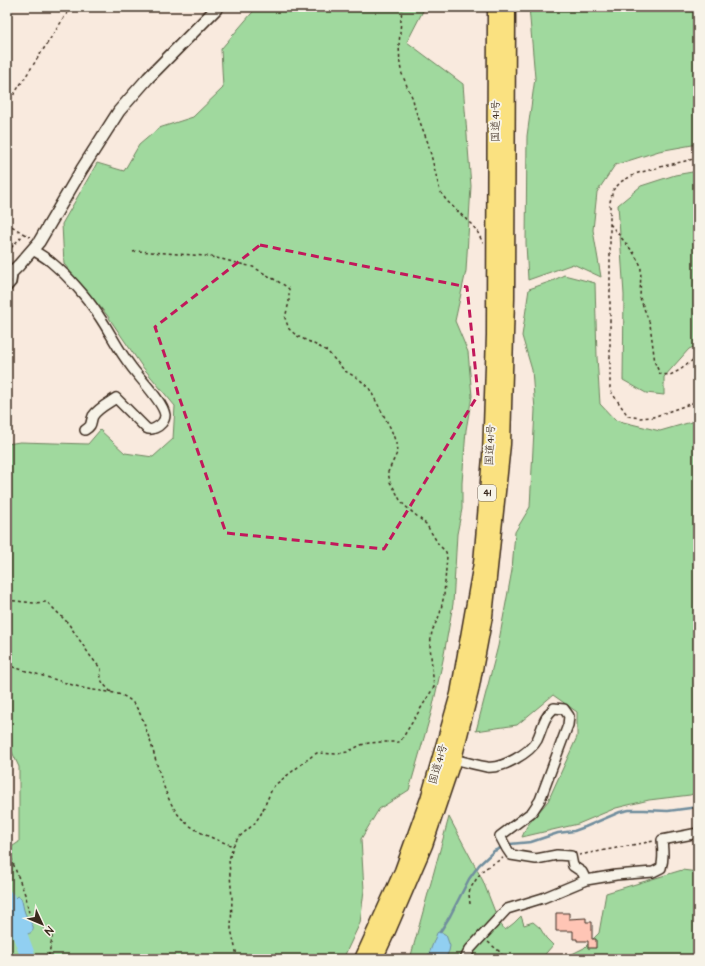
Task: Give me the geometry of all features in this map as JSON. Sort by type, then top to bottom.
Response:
[{"type":"highway","name":"国道41号","points":[[362,959],[402,871],[428,800],[458,694],[481,563],[490,457],[494,335],[495,7]]},
{"type":"highway","name":"国道41号","points":[[375,959],[425,845],[454,759],[471,691],[485,616],[503,444],[507,298],[508,7]]},
{"type":"street","points":[[9,275],[36,246],[86,163],[120,111],[148,78],[218,7]]},
{"type":"street","points":[[36,246],[89,302],[122,354],[159,401],[165,415],[161,424],[150,430],[146,428],[116,398],[93,416],[90,426],[85,430]]},
{"type":"street","points":[[454,759],[489,767],[502,765],[524,754],[531,748],[548,713],[554,708],[564,709],[569,716],[568,725],[540,800],[532,812],[500,836],[507,849],[536,859],[557,854],[571,856],[573,866],[582,872],[586,880]]},
{"type":"street","points":[[465,959],[470,949],[507,909],[544,898],[586,880],[653,872],[661,868],[663,862],[662,840],[698,833]]},
{"type":"lane","points":[[7,290],[13,283],[14,277],[9,275]]},
{"type":"path","points":[[7,105],[71,7]]},
{"type":"path","points":[[402,7],[399,37],[400,66],[428,143],[440,191],[446,200],[477,231],[483,244]]},
{"type":"path","points":[[698,158],[638,173],[622,181],[613,190],[610,202],[609,223],[610,388],[612,394],[628,416],[640,418],[653,418],[698,401]]},
{"type":"path","points":[[7,223],[24,234],[36,246]]},
{"type":"path","points":[[609,223],[637,257],[640,264],[640,298],[650,324],[655,363],[660,374],[670,375],[680,370],[698,356]]},
{"type":"path","points":[[7,252],[24,234]]},
{"type":"path","points":[[133,252],[137,251],[221,258],[253,267],[289,289],[289,302],[285,318],[289,329],[297,336],[312,342],[327,351],[345,371],[359,379],[369,388],[391,429],[396,443],[397,454],[388,472],[390,482],[404,506],[426,524],[439,545],[446,552],[447,556],[444,595],[440,614],[432,631],[430,646],[434,687],[400,742],[369,743],[347,752],[337,754],[317,753],[312,756],[272,789],[261,814],[254,824],[238,838],[233,846],[230,860],[232,898],[231,929],[237,956],[236,959]]},
{"type":"path","points":[[7,600],[34,603],[47,602],[68,623],[101,669],[101,682],[111,692]]},
{"type":"path","points":[[7,664],[83,688],[111,692],[129,699],[140,712],[161,778],[176,812],[187,824],[202,834],[233,846]]},
{"type":"path","points":[[571,856],[662,840]]},
{"type":"path","points":[[7,841],[11,858],[26,897],[29,913],[33,919],[51,934],[52,938],[48,959]]},
{"type":"path","points":[[470,904],[470,889],[477,878],[484,869],[504,857],[507,849]]},
{"type":"path","points":[[482,936],[500,952],[505,959]]},
{"type":"highlighted area","points":[[260,245],[467,287],[478,395],[384,549],[226,533],[155,327]]},
{"type":"green space","points":[[257,7],[425,7],[407,42],[463,84],[471,186],[466,271],[455,321],[468,352],[472,396],[466,430],[462,483],[462,509],[457,534],[453,604],[432,710],[409,790],[379,809],[361,839],[364,890],[360,923],[343,959],[7,959],[7,850],[19,842],[19,767],[7,741],[7,444],[20,442],[88,444],[100,430],[125,453],[153,457],[173,439],[175,406],[141,365],[107,315],[64,264],[62,224],[97,163],[124,171],[139,145],[159,128],[193,117],[223,88],[221,49]]},
{"type":"green space","points":[[529,7],[698,7],[698,144],[659,151],[615,165],[597,192],[593,230],[601,277],[573,264],[528,280],[526,243],[527,136],[535,78]]},
{"type":"green space","points":[[698,171],[698,345],[689,349],[664,377],[664,395],[646,393],[623,380],[624,295],[618,205],[641,186],[675,175]]},
{"type":"green space","points":[[564,275],[595,283],[600,404],[615,420],[660,431],[698,420],[698,792],[690,795],[649,800],[616,808],[578,824],[522,837],[527,826],[548,801],[577,737],[577,712],[553,695],[517,725],[476,731],[498,646],[512,570],[515,532],[530,507],[535,410],[532,370],[522,336],[529,289]]},
{"type":"green space","points":[[449,817],[483,881],[499,922],[505,930],[521,916],[524,925],[533,922],[540,928],[546,938],[553,945],[541,959],[410,959]]},
{"type":"green space","points":[[682,870],[698,872],[698,959],[562,959],[584,948],[599,933],[606,893]]},
{"type":"water","points":[[18,896],[21,898],[25,913],[33,928],[29,933],[21,935],[12,934],[7,931],[8,901],[15,899]]},
{"type":"water","points":[[437,933],[446,935],[450,946],[449,951],[445,959],[427,959]]},
{"type":"building","points":[[556,913],[569,913],[569,919],[586,918],[586,922],[592,922],[592,939],[596,939],[596,948],[588,948],[588,941],[577,941],[577,939],[573,939],[573,931],[556,931]]},
{"type":"waterway","points":[[440,932],[469,879],[479,865],[494,851],[510,844],[531,842],[558,833],[574,831],[620,812],[629,810],[668,811],[698,807]]},
{"type":"waterway","points":[[7,898],[19,920],[20,935],[29,959]]}]
